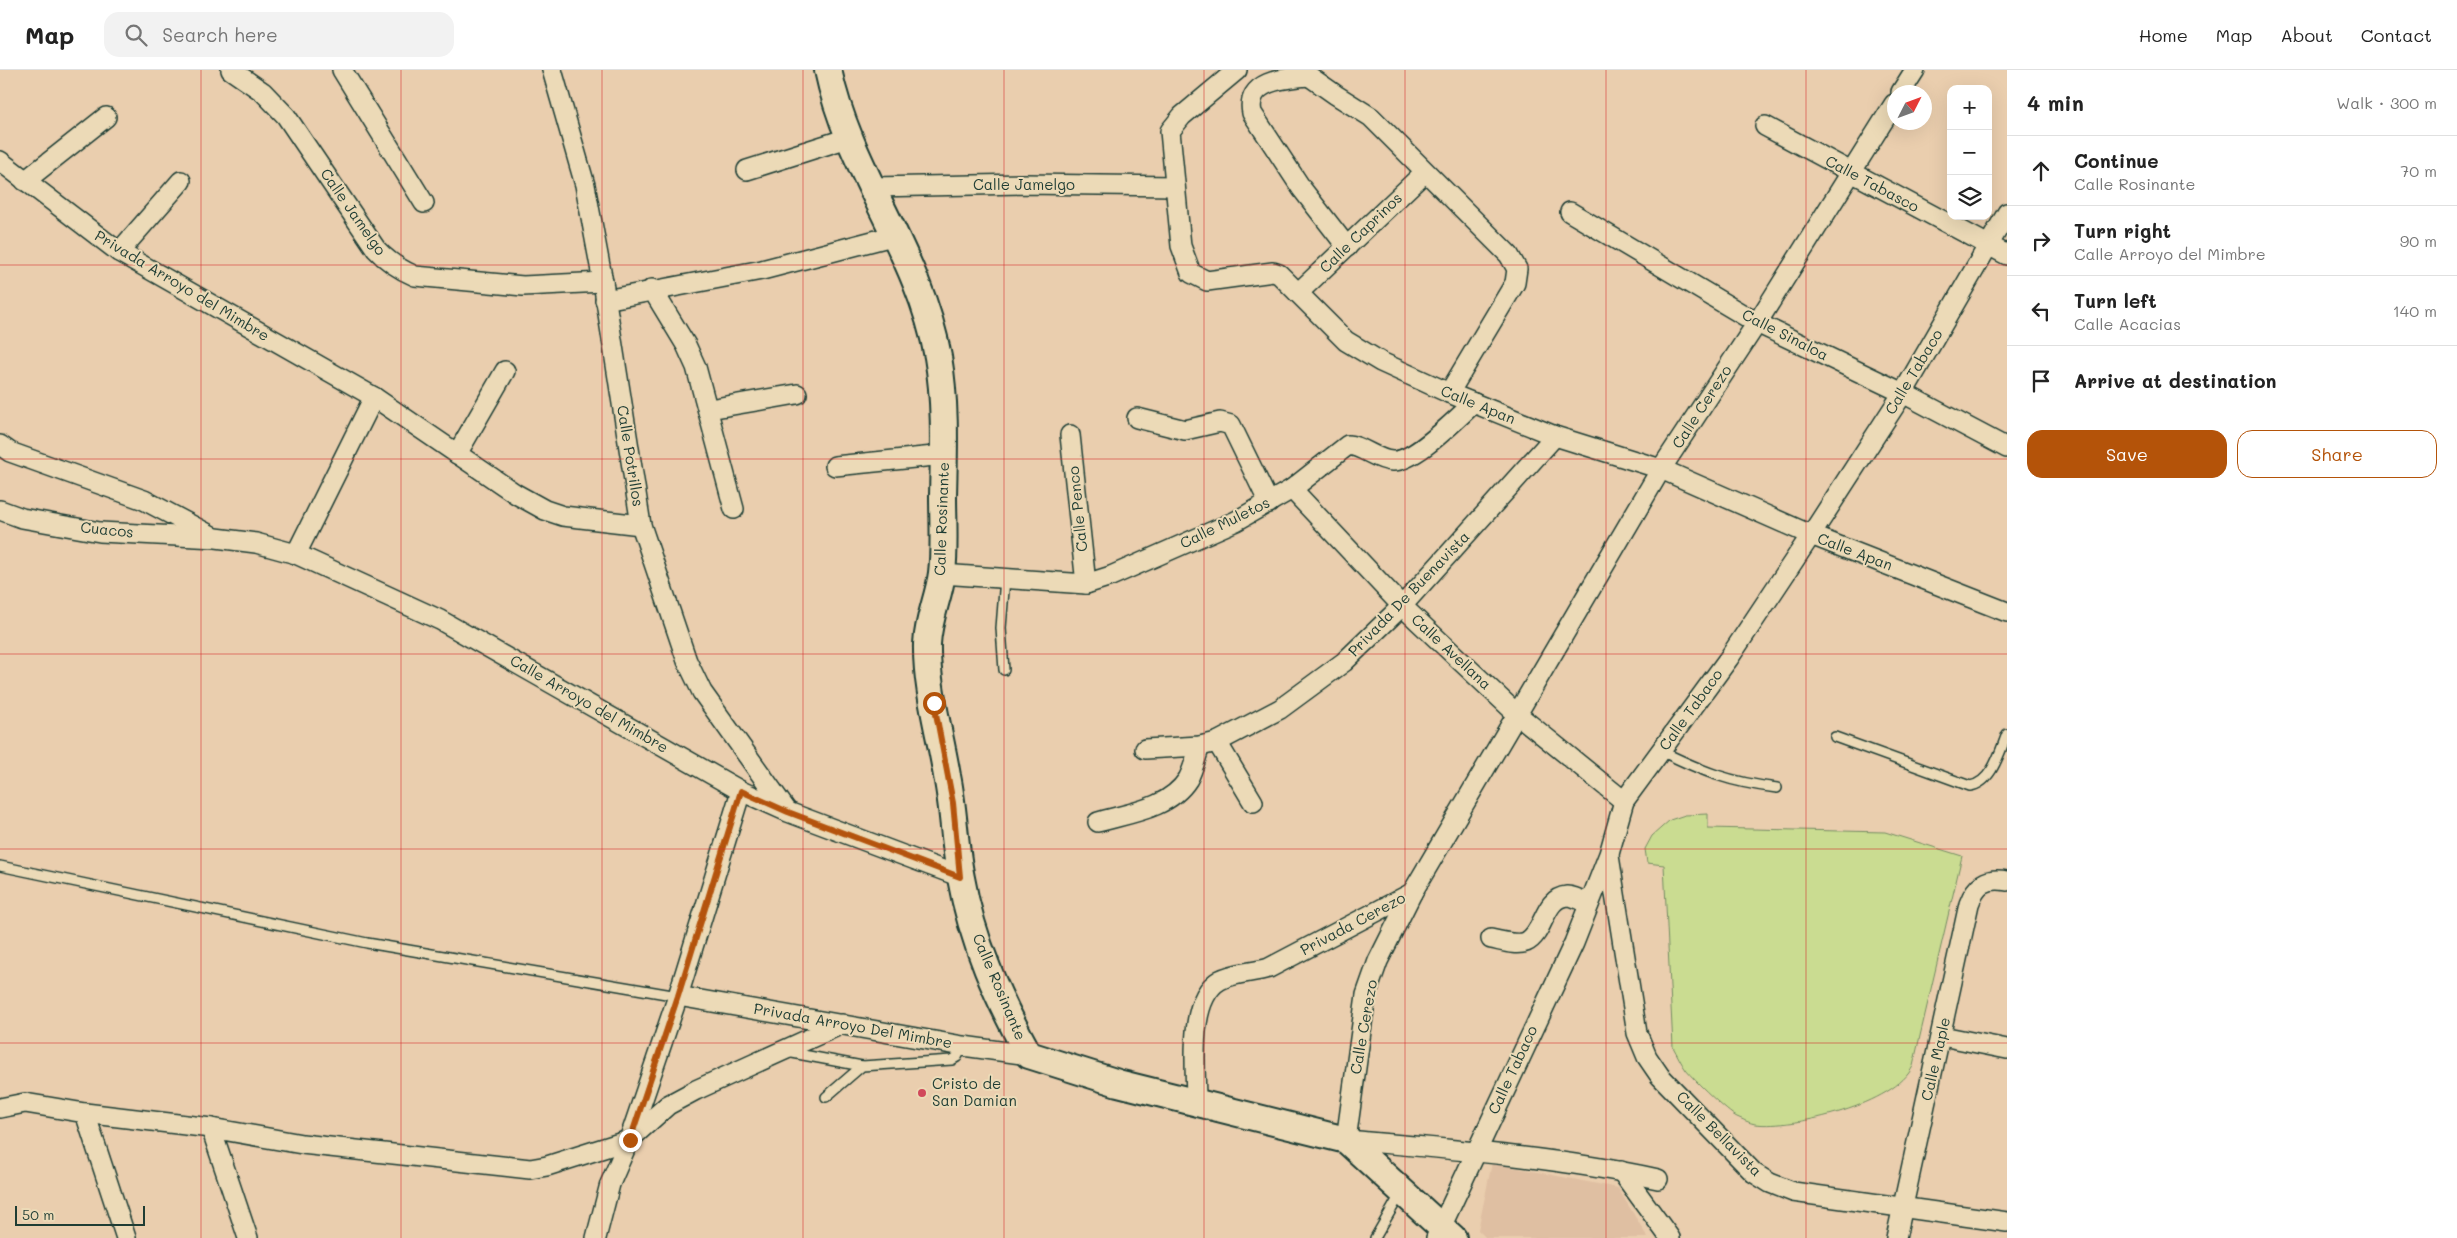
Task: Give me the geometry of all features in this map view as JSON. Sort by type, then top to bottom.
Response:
[{"type":"street","name":"Calle Jamelgo","points":[[231,70],[263,92],[286,116],[376,249],[390,264],[415,276],[604,291],[652,289],[762,270],[896,236]]},
{"type":"street","points":[[342,70],[424,203]]},
{"type":"street","name":"Calle Potrillos","points":[[552,70],[585,185],[604,291],[641,525],[686,661],[702,692],[788,812]]},
{"type":"street","name":"Calle Rosinante","points":[[828,70],[848,138],[915,278],[932,328],[938,357],[943,390],[942,574],[930,619],[927,644],[930,679],[953,803],[960,877],[984,960],[1009,1019],[1029,1055],[1118,1083],[1346,1140],[1402,1190],[1443,1234]]},
{"type":"street","name":"Calle Apan","points":[[1237,70],[1182,116],[1170,131],[1181,246],[1191,273],[1207,281],[1272,272],[1278,274],[1346,341],[1381,362],[1449,393],[1555,436],[1661,469],[1811,535],[2007,612]]},
{"type":"street","points":[[1905,85],[1915,70]]},
{"type":"street","points":[[1347,247],[1302,189],[1252,113],[1250,103],[1255,92],[1272,80],[1304,72],[1336,95],[1371,116],[1509,255],[1517,269],[1515,283],[1449,393]]},
{"type":"street","points":[[25,181],[106,116]]},
{"type":"street","name":"Calle Cerezo","points":[[1518,715],[1661,469],[1757,323],[1887,116]]},
{"type":"street","name":"Calle Tabasco","points":[[1765,126],[2007,255]]},
{"type":"street","points":[[747,170],[848,138]]},
{"type":"street","name":"Privada Arroyo del Mimbre","points":[[0,161],[119,252],[374,397],[516,494],[545,510],[563,516],[641,525]]},
{"type":"street","name":"Calle Caprinos","points":[[1298,294],[1425,172]]},
{"type":"street","points":[[119,252],[180,182]]},
{"type":"street","name":"Calle Jamelgo","points":[[873,187],[1024,184],[1174,186]]},
{"type":"street","name":"Calle Sinaloa","points":[[1570,212],[1757,323],[1903,393],[2007,448]]},
{"type":"street","name":"Calle Tabaco","points":[[1443,1234],[1475,1151],[1574,943],[1609,854],[1624,800],[1729,658],[1811,535],[1903,393],[2007,213]]},
{"type":"street","points":[[652,289],[686,344],[696,367],[709,409],[734,509]]},
{"type":"street","points":[[458,454],[505,371]]},
{"type":"street","points":[[709,409],[797,394]]},
{"type":"street","points":[[296,554],[374,397]]},
{"type":"street","name":"Calle Muletos","points":[[942,574],[1086,584],[1111,576],[1236,521],[1269,503],[1292,489],[1348,445],[1356,446],[1388,461],[1401,460],[1432,441],[1474,403]]},
{"type":"street","points":[[1138,418],[1185,430],[1224,422],[1233,428],[1269,503]]},
{"type":"street","name":"Calle Penco","points":[[1070,435],[1086,584]]},
{"type":"street","name":"Privada De Buenavista","points":[[1145,749],[1208,744],[1280,709],[1344,662],[1402,606],[1555,436]]},
{"type":"street","points":[[3,451],[144,500],[216,538]]},
{"type":"street","points":[[836,466],[944,455]]},
{"type":"street","name":"Calle Avellana","points":[[1292,489],[1402,606],[1518,715],[1624,800]]},
{"type":"street","name":"Cuacos","points":[[0,510],[22,518],[100,532],[216,538]]},
{"type":"street","name":"Calle Arroyo del Mimbre","points":[[216,538],[256,543],[296,554],[440,620],[741,791],[788,812],[960,877]]},
{"type":"street","name":"Privada Cerezo","points":[[1196,1101],[1198,1019],[1202,1000],[1212,986],[1232,975],[1269,968],[1412,894],[1518,715]]},
{"type":"street","points":[[1098,822],[1157,806],[1175,795],[1188,779],[1208,744],[1253,802]]},
{"type":"street","points":[[596,1238],[610,1184],[630,1140],[678,996],[741,791]]},
{"type":"street","name":"Calle Bellavista","points":[[1609,854],[1637,1033],[1647,1057],[1660,1076],[1754,1173],[1770,1183],[1794,1192],[2007,1222]]},
{"type":"street","name":"Calle Maple","points":[[1896,1238],[1942,1036],[1969,904],[1982,883],[1994,880],[2007,881]]},
{"type":"street","name":"Calle Cerezo","points":[[1346,1140],[1366,995],[1378,962],[1412,894]]},
{"type":"street","points":[[1491,939],[1516,944],[1527,941],[1534,935],[1551,906],[1559,899],[1568,896],[1590,904]]},
{"type":"street","name":"Privada Arroyo Del Mimbre","points":[[678,996],[963,1046],[1029,1055]]},
{"type":"street","points":[[0,1108],[26,1103],[85,1113],[211,1128],[302,1144],[530,1169],[547,1166],[630,1140],[668,1105],[696,1090],[842,1024]]},
{"type":"street","points":[[1942,1036],[2007,1049]]},
{"type":"street","points":[[85,1113],[126,1238]]},
{"type":"street","points":[[211,1128],[248,1238]]},
{"type":"street","points":[[1346,1140],[1475,1151],[1621,1171],[1658,1178]]},
{"type":"street","points":[[1621,1171],[1670,1238]]},
{"type":"lane","points":[[1004,578],[1001,628],[1004,670]]},
{"type":"lane","points":[[1835,737],[1970,786],[1976,785],[1990,772],[2007,734]]},
{"type":"lane","points":[[1661,751],[1717,777],[1740,783],[1776,788]]},
{"type":"lane","points":[[0,866],[367,943],[678,996]]},
{"type":"lane","points":[[782,1051],[862,1066],[952,1060],[957,1057],[963,1046]]},
{"type":"lane","points":[[826,1097],[862,1066]]},
{"type":"lane","points":[[1375,1238],[1402,1190]]},
{"type":"shaded area","points":[[1492,1163],[1618,1188],[1648,1238],[1486,1238],[1478,1230]]},
{"type":"green space","points":[[1708,814],[1708,828],[1885,832],[1962,856],[1913,1066],[1903,1080],[1887,1092],[1866,1102],[1818,1118],[1772,1125],[1755,1124],[1737,1117],[1726,1109],[1684,1067],[1673,1047],[1664,865],[1647,863],[1645,849],[1652,836],[1670,820],[1685,815]]},
{"type":"place","name":"Cristo de San Damian","points":[[922,1093]]},
{"type":"route","points":[[630,1140],[678,996],[741,791],[788,812],[960,877],[953,803],[934,703]]}]
